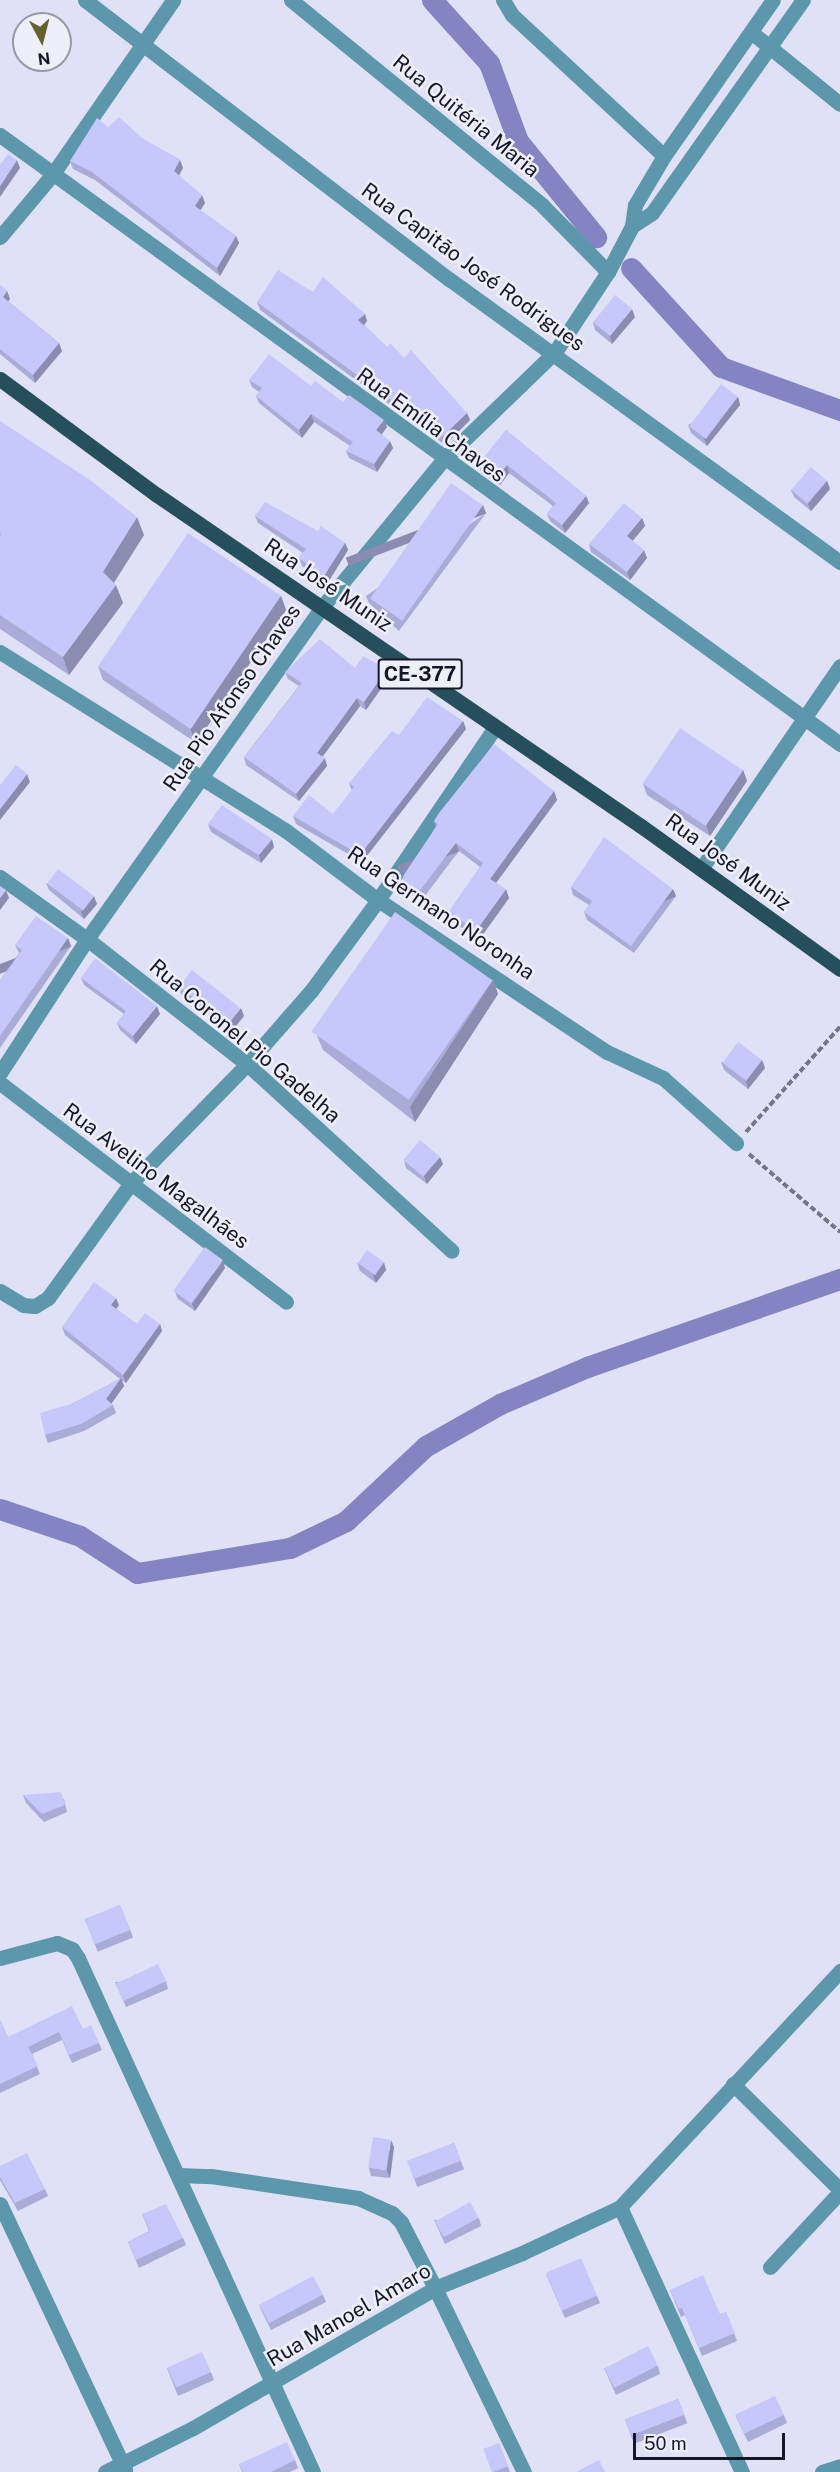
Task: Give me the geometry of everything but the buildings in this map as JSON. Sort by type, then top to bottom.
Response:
[{"type":"main road","name":"Rua José Muniz","points":[[0,379],[158,495],[323,606],[701,869],[840,969]]},
{"type":"street","name":"Rua Capitão José Rodrigues","points":[[85,0],[449,279],[555,352],[840,562]]},
{"type":"street","points":[[0,237],[52,175],[173,0]]},
{"type":"street","name":"Rua Quitéria Maria","points":[[291,0],[542,205],[608,272]]},
{"type":"street","points":[[503,0],[512,15],[664,156]]},
{"type":"street","name":"Rua Pio Afonso Chaves","points":[[0,1073],[87,939],[323,606],[443,460],[555,352],[608,272],[632,226],[635,205],[664,156],[773,0]]},
{"type":"street","name":"Rua Pio Afonso Chaves","points":[[632,226],[652,213],[803,0]]},
{"type":"street","points":[[751,32],[840,104]]},
{"type":"street","name":"Rua Emília Chaves","points":[[0,135],[443,460],[840,744]]},
{"type":"street","name":"Rua Germano Noronha","points":[[0,652],[285,830],[378,900],[607,1052],[663,1078],[736,1143]]},
{"type":"street","points":[[701,869],[840,666]]},
{"type":"street","points":[[0,1291],[23,1305],[35,1306],[48,1298],[131,1183],[247,1064],[311,991],[378,900],[495,727]]},
{"type":"street","name":"Rua Coronel Pio Gadelha","points":[[0,877],[87,939],[247,1064],[452,1251]]},
{"type":"street","name":"Rua Avelino Magalhães","points":[[0,1083],[286,1302]]},
{"type":"street","points":[[0,1958],[57,1943],[72,1949],[78,1958],[271,2384],[314,2472]]},
{"type":"street","points":[[742,2472],[620,2207],[840,1971]]},
{"type":"street","points":[[733,2084],[840,2191],[770,2267]]},
{"type":"street","points":[[178,2175],[211,2176],[380,2204],[401,2222],[524,2472]]},
{"type":"street","points":[[0,2204],[124,2467]]},
{"type":"street","name":"Rua Manoel Amaro","points":[[105,2472],[124,2467],[435,2288],[522,2253],[620,2207]]},
{"type":"street","points":[[822,2472],[840,2466]]},
{"type":"path","points":[[840,1027],[736,1143],[840,1232]]},
{"type":"waterway","points":[[432,0],[489,63],[518,141],[596,237]]},
{"type":"waterway","points":[[631,268],[721,367],[840,410]]},
{"type":"waterway","points":[[0,1509],[80,1536],[137,1573],[290,1548],[346,1521],[426,1446],[500,1404],[587,1367],[840,1279]]}]
